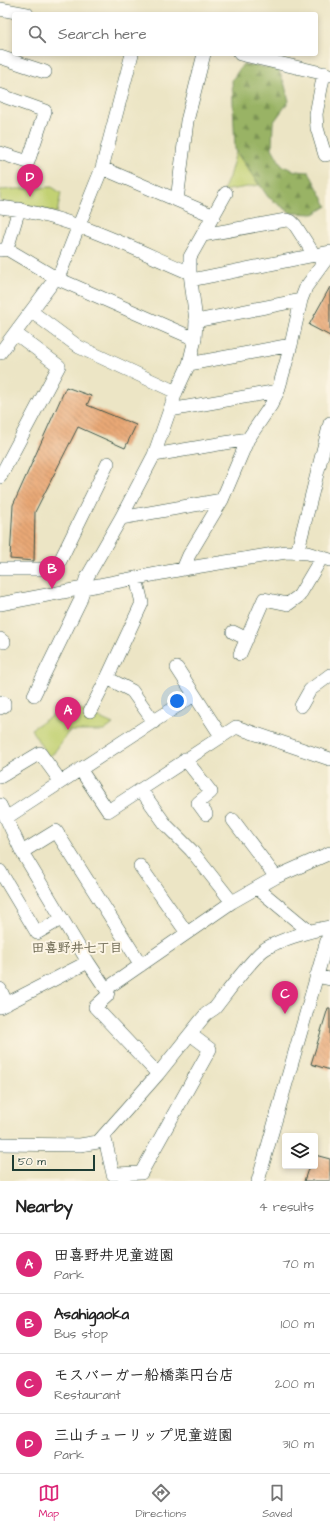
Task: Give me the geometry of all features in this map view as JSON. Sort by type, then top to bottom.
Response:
[{"type":"street","points":[[0,9],[16,12]]},
{"type":"street","points":[[0,353],[32,312],[61,271],[102,168],[131,56]]},
{"type":"street","points":[[177,200],[187,121],[203,56]]},
{"type":"street","points":[[249,56],[327,74],[316,114],[325,155],[330,154]]},
{"type":"street","points":[[0,57],[45,72]]},
{"type":"street","points":[[0,95],[45,111],[28,162],[0,153]]},
{"type":"street","points":[[102,168],[214,216]]},
{"type":"street","points":[[34,694],[80,601],[83,588],[154,454],[176,392],[189,364],[195,339],[196,321],[190,277],[190,257],[226,193]]},
{"type":"street","points":[[0,207],[19,209],[79,224],[190,277],[330,253]]},
{"type":"street","points":[[19,209],[4,249],[56,278],[195,339]]},
{"type":"street","points":[[203,235],[286,220],[291,221],[295,225],[315,256]]},
{"type":"street","points":[[183,569],[189,555],[222,500],[248,439],[271,405],[278,391],[291,345],[301,300],[306,287],[330,253]]},
{"type":"street","points":[[196,321],[301,300]]},
{"type":"street","points":[[32,312],[79,347],[176,392]]},
{"type":"street","points":[[0,477],[60,366],[15,333]]},
{"type":"street","points":[[189,364],[291,345]]},
{"type":"street","points":[[170,410],[278,391]]},
{"type":"street","points":[[297,553],[330,423]]},
{"type":"street","points":[[154,454],[248,439]]},
{"type":"street","points":[[0,570],[48,569],[58,566],[108,462]]},
{"type":"street","points":[[121,518],[222,500]]},
{"type":"street","points":[[0,604],[183,569],[286,552],[307,553],[326,559],[299,596],[288,604],[264,599],[240,654]]},
{"type":"street","points":[[90,711],[108,678],[142,603],[136,578]]},
{"type":"street","points":[[233,632],[247,639]]},
{"type":"street","points":[[177,668],[221,736]]},
{"type":"street","points":[[301,706],[310,690],[330,675]]},
{"type":"street","points":[[108,678],[132,691],[154,722]]},
{"type":"street","points":[[6,818],[194,695]]},
{"type":"street","points":[[0,702],[4,703],[4,706],[0,708]]},
{"type":"street","points":[[80,769],[108,811],[185,759],[236,727],[330,759]]},
{"type":"street","points":[[0,776],[40,753],[61,782]]},
{"type":"street","points":[[185,759],[211,792],[198,802],[206,814]]},
{"type":"street","points":[[141,790],[166,825],[191,850],[232,902]]},
{"type":"street","points":[[0,805],[22,852],[61,919],[108,992],[107,996],[95,1007],[158,1074]]},
{"type":"street","points":[[233,820],[276,877]]},
{"type":"street","points":[[22,852],[56,831],[141,965]]},
{"type":"street","points":[[106,989],[232,902],[276,877],[330,853]]},
{"type":"street","points":[[140,866],[187,933]]},
{"type":"street","points":[[0,871],[37,933],[61,919]]},
{"type":"street","points":[[257,888],[309,931]]},
{"type":"street","points":[[0,1144],[80,1145],[98,1142],[158,1074],[206,1014],[215,1008],[261,952],[272,945],[309,931],[330,928],[258,1181]]},
{"type":"street","points":[[0,989],[4,1006],[88,962]]},
{"type":"street","points":[[316,976],[330,979]]},
{"type":"street","points":[[104,1135],[112,1174],[140,1174],[210,1049],[190,1034]]},
{"type":"green space","points":[[243,64],[278,69],[284,82],[289,101],[273,123],[272,148],[282,166],[296,171],[309,172],[327,206],[314,214],[291,213],[268,197],[235,149],[232,80]]},
{"type":"green space","points":[[236,152],[259,185],[223,191],[229,177]]},
{"type":"green space","points":[[52,187],[61,193],[57,213],[23,204],[0,202],[0,190]]},
{"type":"green space","points":[[64,702],[113,724],[104,731],[69,731],[54,753],[48,757],[31,729],[58,712]]},
{"type":"building","points":[[330,287],[330,336],[309,325]]},
{"type":"building","points":[[66,387],[91,396],[87,405],[136,425],[125,448],[78,427],[35,512],[34,561],[10,559],[13,505]]},
{"type":"building","points":[[328,1008],[330,1008],[330,1070],[311,1064]]},
{"type":"building","points":[[318,1156],[330,1159],[330,1181],[304,1181],[308,1169],[318,1169]]},
{"type":"place","name":"三山チューリップ児童遊園","points":[[30,197]]},
{"type":"place","name":"Asahigaoka","points":[[52,589]]},
{"type":"place","name":"田喜野井児童遊園","points":[[68,730]]},
{"type":"place","name":"モスバーガー船橋薬円台店","points":[[285,1014]]},
{"type":"district","name":"田喜野井七丁目","points":[[77,948]]}]
